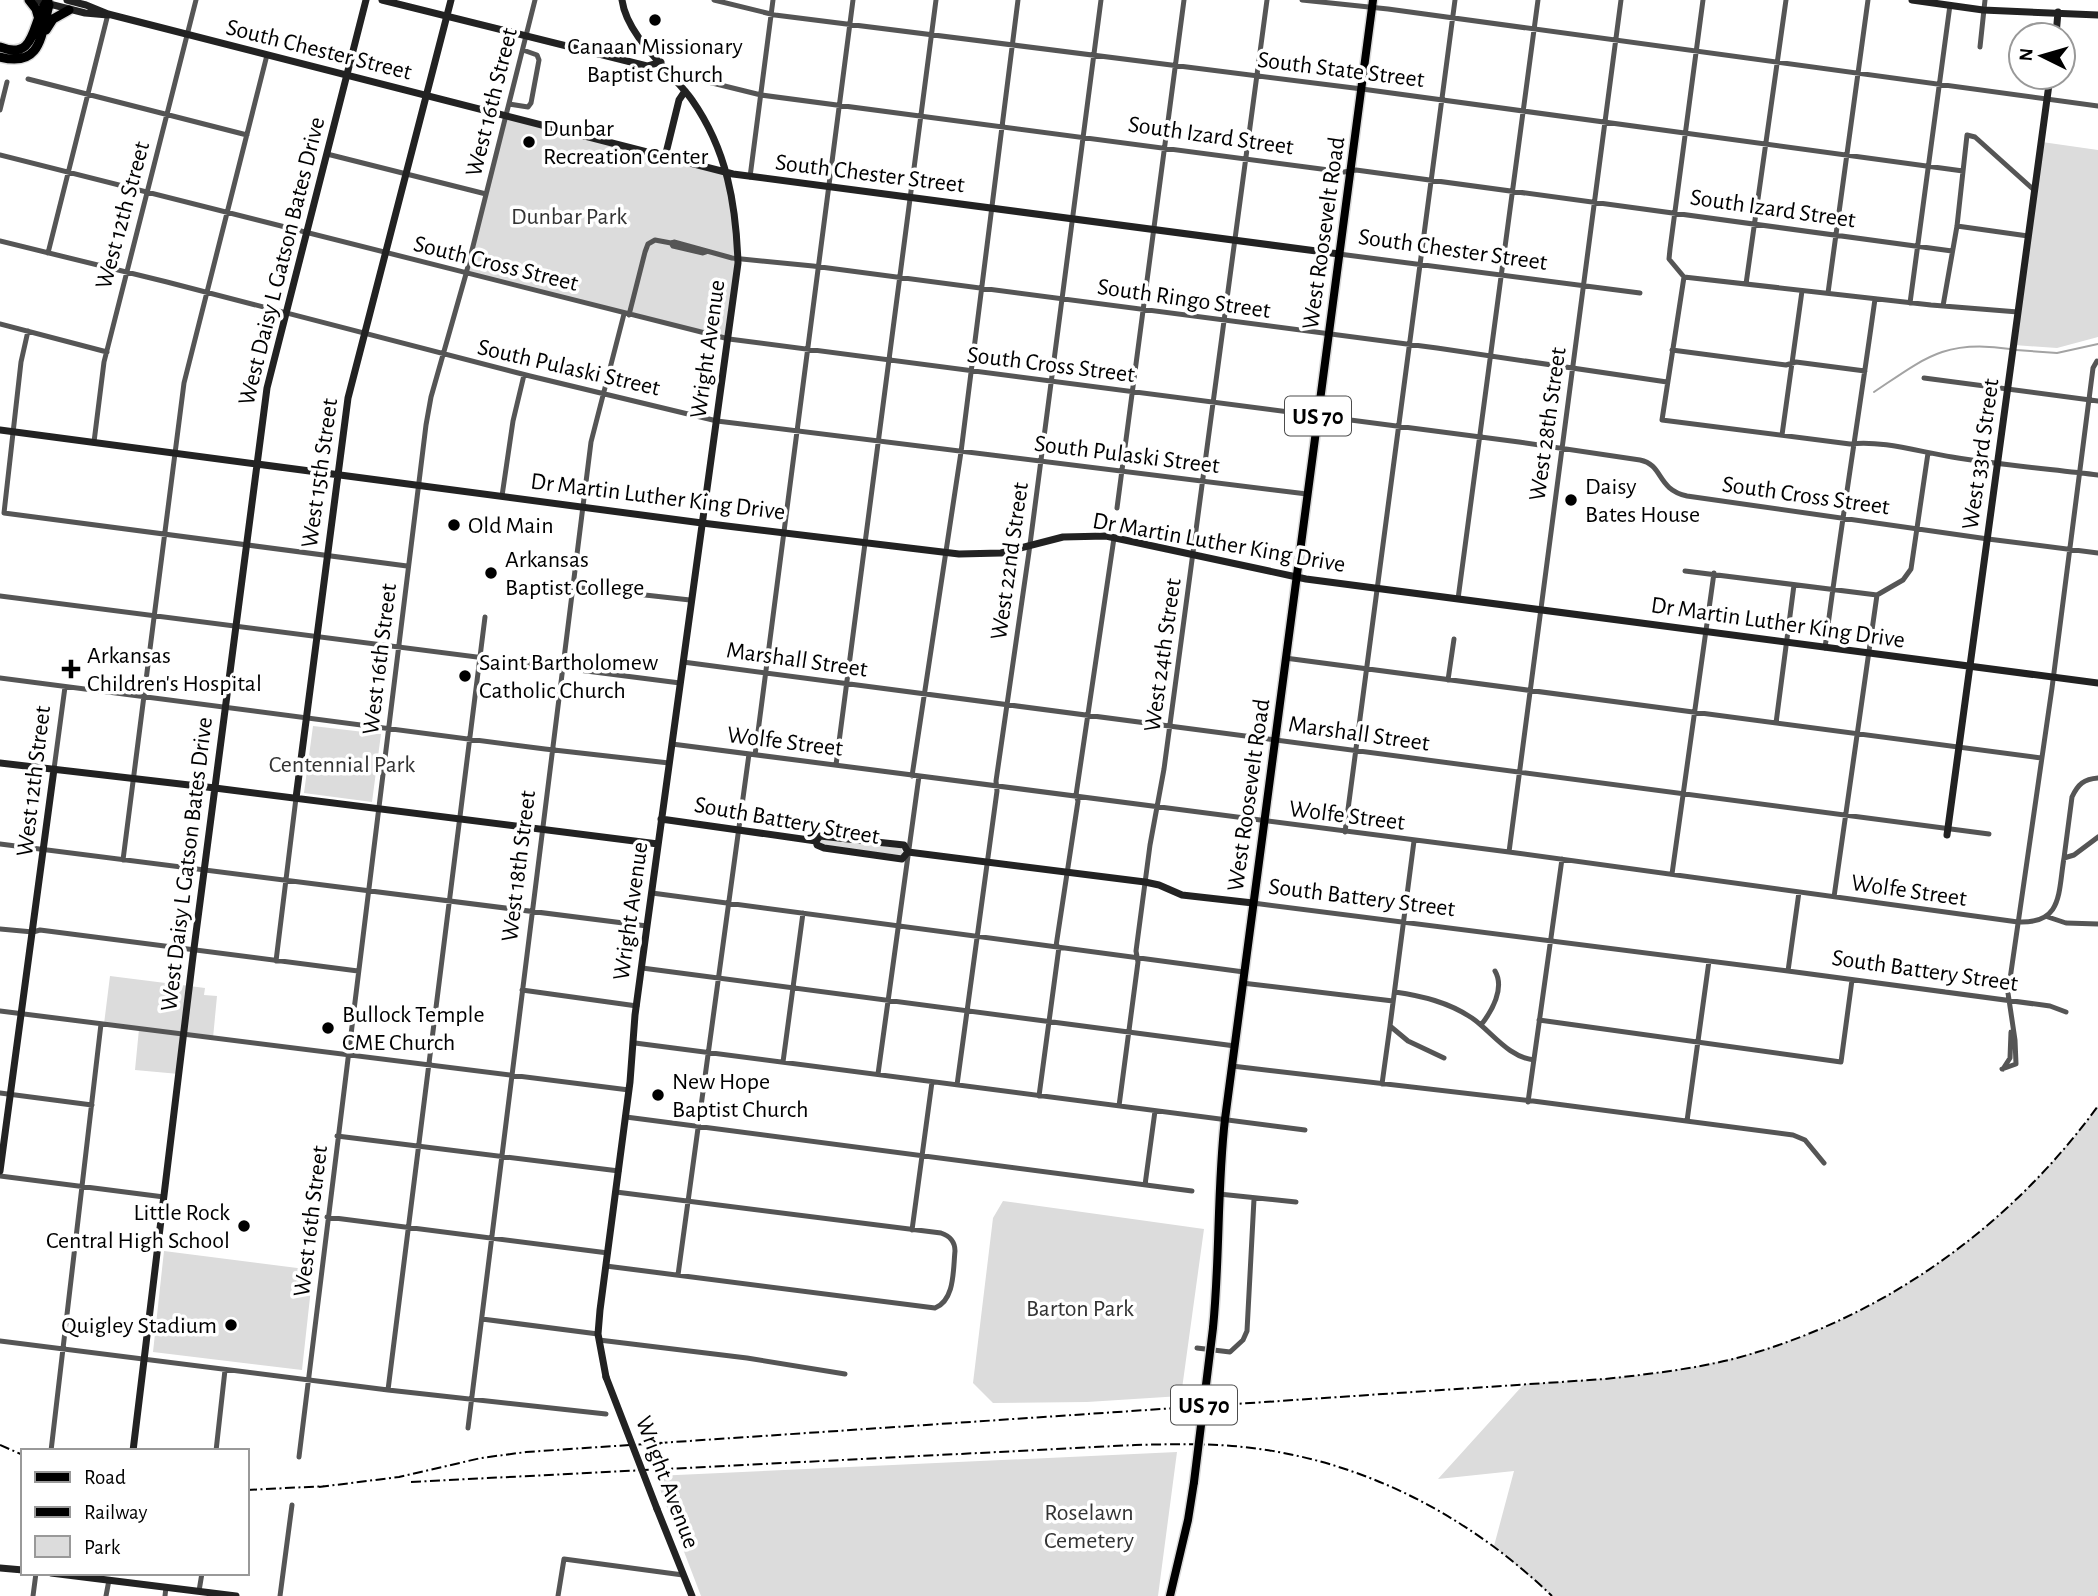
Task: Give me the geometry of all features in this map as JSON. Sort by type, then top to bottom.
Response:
[{"type":"highway","points":[[29,0],[38,17]]},
{"type":"highway","points":[[0,47],[15,50],[26,46],[33,37],[38,17],[48,2]]},
{"type":"highway","points":[[41,37],[48,2]]},
{"type":"highway","points":[[0,57],[12,60],[25,58],[36,49],[52,19],[68,2]]},
{"type":"main road","name":"West Roosevelt Road","points":[[1170,1596],[1194,1482],[1213,1328],[1225,1119],[1373,4]]},
{"type":"street","name":"South Chester Street","points":[[34,0],[68,2],[97,15],[108,15],[189,35],[750,177],[1640,293]]},
{"type":"street","name":"West 12th Street","points":[[94,442],[107,352],[196,0]]},
{"type":"street","name":"West Daisy L Gatson Bates Drive","points":[[133,1449],[204,870],[267,388],[366,0]]},
{"type":"street","points":[[382,0],[647,66],[661,62]]},
{"type":"street","name":"West 15th Street","points":[[276,961],[348,398],[451,0]]},
{"type":"street","name":"West 16th Street","points":[[299,1457],[428,413],[535,0]]},
{"type":"street","name":"Wright Avenue","points":[[622,0],[630,24],[677,81],[709,128],[727,172],[736,217],[738,259],[647,926],[598,1337],[606,1377],[692,1596]]},
{"type":"street","name":"South State Street","points":[[714,0],[771,14],[1441,99],[1963,171]]},
{"type":"street","points":[[750,177],[773,0]]},
{"type":"street","points":[[678,1275],[739,830],[766,672],[853,0]]},
{"type":"street","points":[[836,765],[936,0]]},
{"type":"street","points":[[878,1074],[908,852],[924,694],[961,452],[1018,0]]},
{"type":"street","name":"West 22nd Street","points":[[957,1085],[1101,0]]},
{"type":"street","points":[[1117,508],[1184,0]]},
{"type":"street","name":"West 24th Street","points":[[1119,1106],[1145,882],[1170,726],[1267,0]]},
{"type":"street","points":[[1302,0],[1373,4],[1452,18],[2098,106]]},
{"type":"street","points":[[1345,832],[1455,0]]},
{"type":"street","points":[[1458,599],[1538,0]]},
{"type":"street","name":"West 28th Street","points":[[1509,852],[1621,0]]},
{"type":"street","points":[[1703,0],[1669,259],[1684,276],[1910,303],[2018,312]]},
{"type":"street","points":[[1746,284],[1786,0]]},
{"type":"street","points":[[1828,293],[1868,0]]},
{"type":"street","points":[[1912,0],[1983,10],[2098,15]]},
{"type":"street","points":[[1980,47],[1985,0]]},
{"type":"street","points":[[1910,303],[1939,84],[1946,3]]},
{"type":"street","points":[[2057,21],[2058,12]]},
{"type":"street","points":[[48,253],[108,15]]},
{"type":"street","points":[[509,104],[528,107],[531,103],[540,60],[537,55],[523,50]]},
{"type":"street","points":[[122,860],[187,368],[267,55]]},
{"type":"street","name":"South Izard Street","points":[[677,81],[681,77],[688,77],[761,95],[839,106],[1344,172],[1512,191],[1951,251]]},
{"type":"street","points":[[28,79],[247,135]]},
{"type":"street","points":[[0,110],[7,82]]},
{"type":"street","points":[[664,157],[679,100],[684,91]]},
{"type":"street","name":"West 33rd Street","points":[[1947,832],[1972,667],[2049,91]]},
{"type":"street","points":[[1943,306],[1967,135],[1975,137],[2034,190]]},
{"type":"street","points":[[327,154],[486,194]]},
{"type":"street","name":"South Cross Street","points":[[0,156],[729,339],[1644,460],[1653,465],[1668,489],[1678,494],[2098,553]]},
{"type":"street","points":[[1956,226],[2028,236]]},
{"type":"street","name":"West 18th Street","points":[[468,1427],[591,442],[648,244],[655,240],[671,243]]},
{"type":"street","name":"South Pulaski Street","points":[[0,241],[365,332],[524,375],[717,421],[1307,494]]},
{"type":"street","name":"South Ringo Street","points":[[671,243],[673,246],[702,253],[738,259],[819,267],[1409,344],[1667,382]]},
{"type":"street","points":[[1684,276],[1662,420],[2098,475]]},
{"type":"street","points":[[1782,435],[1802,291]]},
{"type":"street","points":[[1825,648],[1875,299]]},
{"type":"street","points":[[0,324],[107,352]]},
{"type":"street","points":[[28,331],[20,362],[4,513],[407,566]]},
{"type":"street","points":[[1672,350],[1786,365],[1792,362],[1865,371]]},
{"type":"street","points":[[2011,1018],[2010,1058],[2003,1069],[2016,1065],[2011,1018],[2008,993],[2093,368],[2097,361]]},
{"type":"street","points":[[502,496],[513,421],[524,375]]},
{"type":"street","points":[[1924,378],[2098,401]]},
{"type":"street","name":"Dr Martin Luther King Drive","points":[[0,430],[702,523],[946,552],[981,555],[1073,536],[1114,538],[1296,578],[2098,683]]},
{"type":"street","points":[[1685,570],[1877,596],[1908,575],[1913,562],[1928,453]]},
{"type":"street","points":[[1039,1096],[1078,801],[1076,795],[1114,538]]},
{"type":"street","points":[[1672,874],[1714,573]]},
{"type":"street","points":[[1776,723],[1794,585]]},
{"type":"street","points":[[573,587],[690,600]]},
{"type":"street","points":[[0,596],[680,683]]},
{"type":"street","points":[[1834,897],[1877,596]]},
{"type":"street","points":[[388,1390],[485,617]]},
{"type":"street","points":[[1448,680],[1454,639]]},
{"type":"street","points":[[1285,658],[2041,758]]},
{"type":"street","name":"Marshall Street","points":[[682,662],[1275,739],[1947,832],[1989,834]]},
{"type":"street","points":[[0,678],[669,763]]},
{"type":"street","name":"West 12th Street","points":[[0,1173],[65,687]]},
{"type":"street","name":"Wolfe Street","points":[[671,744],[1562,859],[2018,922],[2034,922],[2049,916]]},
{"type":"street","points":[[0,763],[658,844]]},
{"type":"street","points":[[2098,778],[2084,780],[2072,797],[2058,896],[2049,916],[2066,923],[2098,924]]},
{"type":"street","name":"South Battery Street","points":[[662,819],[816,841],[817,845],[824,848],[902,859],[908,852],[1145,882],[1182,895],[1788,971],[2050,1006],[2066,1012]]},
{"type":"street","points":[[816,841],[820,835],[904,845],[908,852]]},
{"type":"street","points":[[2064,858],[2074,855],[2098,837]]},
{"type":"street","points":[[1382,1084],[1414,841]]},
{"type":"street","points":[[0,844],[647,926]]},
{"type":"street","points":[[1528,1102],[1562,859]]},
{"type":"street","points":[[1788,971],[1798,892]]},
{"type":"street","points":[[652,893],[1244,972]]},
{"type":"street","points":[[783,1062],[803,914]]},
{"type":"street","points":[[0,929],[33,932],[40,930],[358,971]]},
{"type":"street","points":[[1687,1121],[1709,961]]},
{"type":"street","points":[[642,968],[1235,1046]]},
{"type":"street","points":[[1481,1024],[1493,1006],[1498,989],[1499,978],[1495,971]]},
{"type":"street","points":[[1539,1020],[1841,1062],[1852,980]]},
{"type":"street","points":[[1242,984],[1393,1001]]},
{"type":"street","points":[[522,990],[637,1006]]},
{"type":"street","points":[[1395,992],[1442,1003],[1463,1012],[1481,1024],[1513,1053],[1534,1060]]},
{"type":"street","points":[[0,1011],[629,1090]]},
{"type":"street","points":[[51,1449],[101,1024]]},
{"type":"street","points":[[1390,1026],[1408,1041],[1444,1058]]},
{"type":"street","points":[[635,1043],[1305,1130]]},
{"type":"street","points":[[1232,1066],[1687,1121],[1801,1138],[1810,1144],[1824,1163]]},
{"type":"street","points":[[912,1230],[932,1082]]},
{"type":"street","points":[[0,1093],[92,1105]]},
{"type":"street","points":[[1145,1185],[1155,1111]]},
{"type":"street","points":[[625,1117],[1192,1191]]},
{"type":"street","points":[[337,1136],[619,1171]]},
{"type":"street","points":[[0,1173],[164,1197]]},
{"type":"street","points":[[606,1266],[930,1308],[940,1307],[949,1296],[955,1251],[952,1240],[942,1233],[616,1192]]},
{"type":"street","points":[[1219,1194],[1296,1202]]},
{"type":"street","points":[[1197,1348],[1230,1352],[1243,1340],[1247,1331],[1254,1199]]},
{"type":"street","points":[[327,1217],[608,1253]]},
{"type":"street","points":[[482,1319],[845,1374]]},
{"type":"street","points":[[0,1341],[388,1390],[606,1414]]},
{"type":"street","points":[[216,1449],[225,1370]]},
{"type":"street","points":[[280,1596],[292,1505]]},
{"type":"street","points":[[558,1596],[564,1559],[683,1575]]},
{"type":"street","points":[[0,1568],[21,1570]]},
{"type":"street","points":[[33,1596],[36,1575]]},
{"type":"street","points":[[67,1575],[108,1580],[118,1577],[166,1592],[199,1591],[234,1596]]},
{"type":"street","points":[[199,1591],[201,1575]]},
{"type":"street","points":[[106,1596],[108,1580]]},
{"type":"green space","name":"Dunbar Park","points":[[506,116],[727,172],[738,259],[729,339],[466,274]]},
{"type":"green space","points":[[2042,142],[2098,150],[2098,337],[2057,348],[2014,345]]},
{"type":"green space","name":"Centennial Park","points":[[313,726],[381,734],[372,802],[304,793]]},
{"type":"green space","points":[[820,839],[901,848],[903,852],[901,855],[822,846],[819,844]]},
{"type":"green space","points":[[110,976],[205,988],[204,995],[217,996],[213,1038],[184,1035],[179,1074],[135,1070],[139,1029],[104,1024]]},
{"type":"green space","points":[[2098,1106],[2098,1596],[1552,1596],[1494,1546],[1514,1471],[1438,1479],[1524,1384],[1656,1373],[1734,1358],[1788,1342],[1840,1320],[1890,1294],[1938,1264],[1982,1229],[2024,1191],[2063,1150]]},
{"type":"green space","name":"Barton Park","points":[[1003,1201],[1204,1229],[1181,1396],[1087,1402],[993,1403],[973,1383],[993,1218]]},
{"type":"green space","name":"Quigley Stadium","points":[[164,1251],[313,1270],[302,1370],[153,1352]]},
{"type":"green space","name":"Roselawn Cemetery","points":[[1177,1452],[1158,1596],[701,1596],[655,1476]]},
{"type":"waterway","points":[[2016,350],[2057,353],[2098,344]]},
{"type":"waterway","points":[[1874,392],[1922,361],[1952,349],[2010,349]]},
{"type":"railway","points":[[319,1487],[399,1477],[481,1458],[526,1452],[1605,1379],[1721,1362],[1791,1341],[1842,1319],[1892,1293],[1939,1263],[1983,1229],[2025,1191],[2063,1150],[2098,1106]]},
{"type":"railway","points":[[0,1445],[21,1454]]},
{"type":"railway","points":[[411,1482],[1135,1445],[1237,1446],[1294,1455],[1335,1466],[1414,1498],[1487,1542],[1552,1596]]},
{"type":"railway","points":[[248,1490],[327,1486]]},
{"type":"place","name":"Canaan Missionary Baptist Church","points":[[655,20]]},
{"type":"place","name":"Dunbar Recreation Center","points":[[529,142]]},
{"type":"place","name":"Daisy Bates House","points":[[1571,500]]},
{"type":"place","name":"Old Main","points":[[454,525]]},
{"type":"place","name":"Arkansas Baptist College","points":[[491,573]]},
{"type":"place","name":"Arkansas Children's Hospital","points":[[71,669]]},
{"type":"place","name":"Saint Bartholomew Catholic Church","points":[[465,676]]},
{"type":"place","name":"Bullock Temple CME Church","points":[[328,1028]]},
{"type":"place","name":"New Hope Baptist Church","points":[[658,1095]]},
{"type":"place","name":"Little Rock Central High School","points":[[244,1226]]},
{"type":"place","name":"Quigley Stadium","points":[[231,1325]]}]
